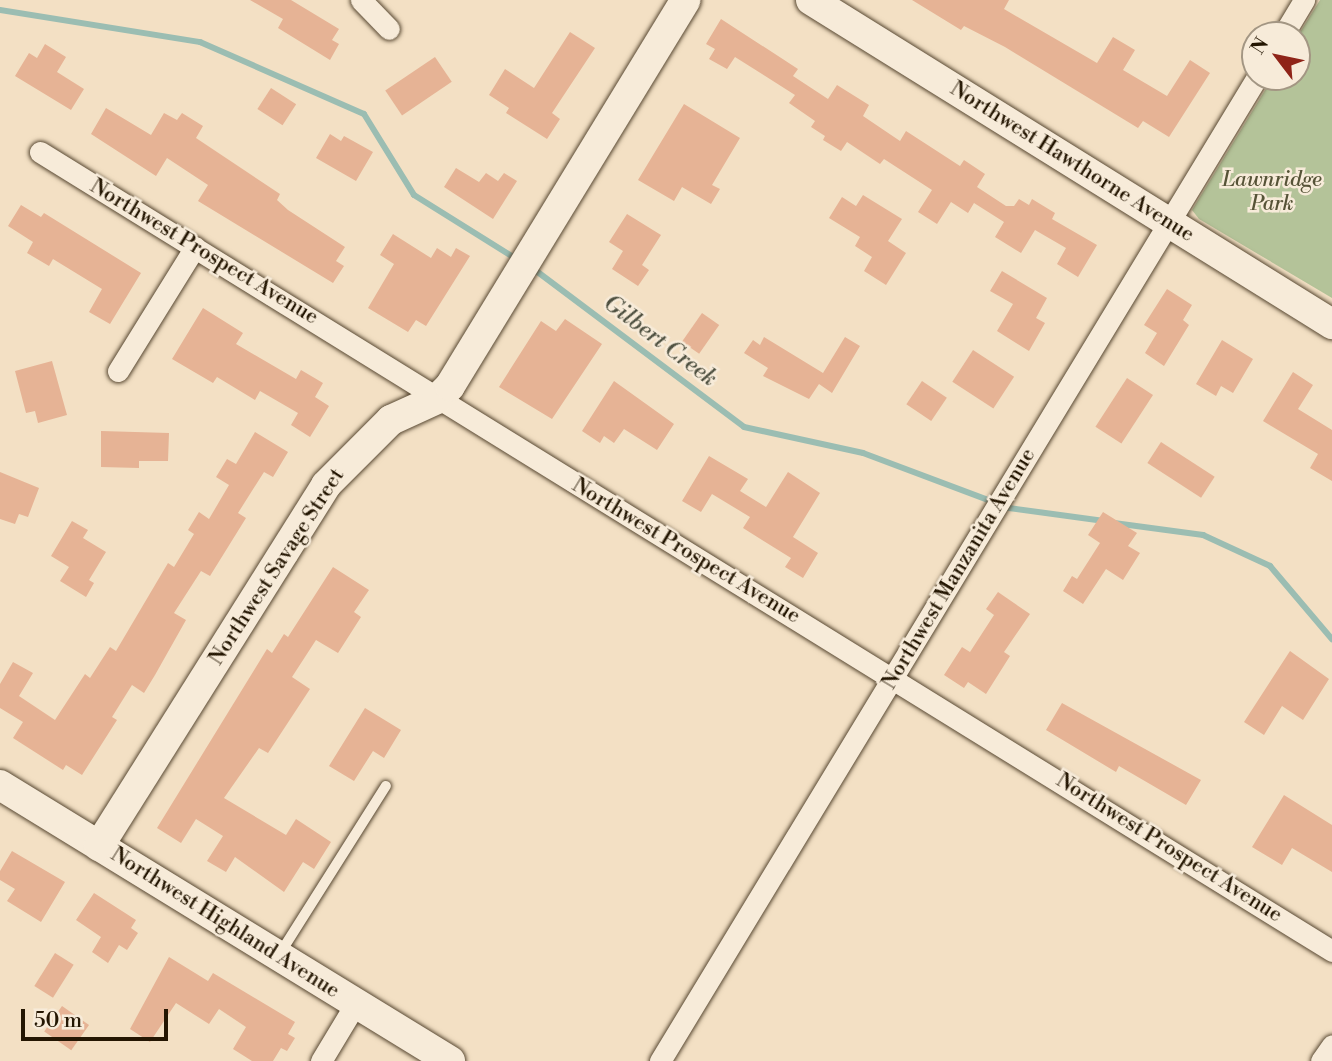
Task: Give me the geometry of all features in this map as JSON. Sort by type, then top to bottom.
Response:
[{"type":"street","points":[[361,0],[389,29]]},
{"type":"street","name":"Northwest Savage Street","points":[[99,846],[326,485],[391,420],[437,399],[450,386],[686,0]]},
{"type":"street","name":"Northwest Hawthorne Avenue","points":[[811,0],[1332,324]]},
{"type":"street","points":[[1291,21],[1304,0]]},
{"type":"street","name":"Northwest Manzanita Avenue","points":[[660,1061],[1249,91]]},
{"type":"street","name":"Northwest Prospect Avenue","points":[[40,152],[1332,951]]},
{"type":"street","points":[[118,372],[195,247]]},
{"type":"street","name":"Northwest Highland Avenue","points":[[0,785],[450,1061]]},
{"type":"street","points":[[321,1061],[356,1003]]},
{"type":"street","points":[[1321,1061],[1332,1045]]},
{"type":"lane","points":[[279,955],[386,786]]},
{"type":"green space","name":"Lawnridge Park","points":[[1320,0],[1332,0],[1332,298],[1199,219],[1192,210],[1264,91],[1311,91],[1311,21],[1307,21]]},
{"type":"building","points":[[250,0],[291,0],[339,29],[332,40],[339,44],[330,60],[278,28],[283,19]]},
{"type":"building","points":[[912,0],[1009,0],[1004,9],[1097,63],[1113,37],[1135,50],[1123,70],[1167,96],[1190,60],[1210,73],[1169,137],[1143,121],[1138,128],[1005,47],[964,26],[961,30]]},
{"type":"building","points":[[721,19],[798,69],[793,76],[828,99],[837,85],[869,105],[863,116],[900,141],[906,131],[960,166],[964,160],[985,174],[977,187],[1006,206],[1014,206],[1019,199],[1029,205],[1032,199],[1055,213],[1052,219],[1097,245],[1078,277],[1057,264],[1066,248],[1035,230],[1021,253],[995,237],[1004,222],[974,203],[968,213],[951,202],[937,224],[918,212],[932,190],[884,159],[880,164],[847,142],[841,151],[823,140],[825,136],[811,127],[815,121],[789,103],[795,95],[735,57],[727,69],[709,59],[715,49],[706,44]]},
{"type":"building","points":[[570,32],[595,48],[552,113],[560,119],[547,139],[506,113],[509,108],[489,95],[505,69],[534,88]]},
{"type":"building","points":[[45,44],[66,57],[57,72],[84,89],[71,110],[15,76],[29,53],[37,58]]},
{"type":"building","points":[[435,57],[452,82],[402,115],[385,91]]},
{"type":"building","points":[[271,88],[296,104],[283,125],[257,109]]},
{"type":"building","points":[[684,104],[740,138],[712,185],[720,189],[711,204],[682,187],[674,201],[638,180]]},
{"type":"building","points":[[106,108],[151,135],[164,113],[177,120],[182,113],[203,126],[196,138],[280,194],[277,200],[288,210],[345,247],[336,261],[344,266],[333,283],[198,201],[208,185],[167,158],[156,176],[91,134]]},
{"type":"building","points":[[330,134],[341,141],[344,136],[373,152],[356,181],[316,158]]},
{"type":"building","points":[[456,168],[479,182],[486,173],[498,181],[504,173],[517,181],[493,219],[444,187]]},
{"type":"building","points":[[863,195],[902,219],[888,241],[906,253],[886,285],[864,271],[872,257],[855,246],[860,237],[829,218],[842,197],[856,206]]},
{"type":"building","points":[[21,205],[41,217],[44,213],[141,273],[110,324],[89,312],[102,289],[53,259],[49,266],[27,253],[33,242],[8,226]]},
{"type":"building","points":[[627,214],[661,235],[642,265],[649,270],[638,286],[612,269],[623,251],[609,242]]},
{"type":"building","points":[[393,234],[431,258],[437,248],[451,257],[456,248],[470,256],[426,326],[416,320],[408,332],[368,308],[394,264],[380,255]]},
{"type":"building","points":[[1002,271],[1047,298],[1036,318],[1045,323],[1029,351],[997,331],[1013,304],[990,291]]},
{"type":"building","points":[[1167,289],[1192,305],[1183,320],[1189,325],[1164,366],[1145,353],[1157,333],[1144,325]]},
{"type":"building","points":[[203,308],[243,333],[236,344],[296,379],[301,370],[323,383],[315,397],[329,406],[310,437],[291,425],[298,413],[260,391],[255,400],[217,377],[213,383],[172,359]]},
{"type":"building","points":[[702,313],[719,325],[699,354],[682,342]]},
{"type":"building","points":[[565,319],[602,344],[552,419],[499,387],[541,321],[556,331]]},
{"type":"building","points":[[764,337],[823,373],[845,337],[860,346],[832,393],[819,384],[809,399],[763,376],[768,368],[744,353],[753,340],[760,345]]},
{"type":"building","points":[[1222,340],[1253,359],[1233,393],[1221,386],[1216,396],[1196,384]]},
{"type":"building","points":[[973,350],[1014,377],[993,409],[952,382]]},
{"type":"building","points":[[52,361],[67,415],[38,423],[35,411],[26,413],[15,371]]},
{"type":"building","points":[[1293,372],[1313,385],[1298,409],[1332,430],[1332,481],[1310,468],[1318,454],[1263,421]]},
{"type":"building","points":[[1127,378],[1153,395],[1121,444],[1095,427]]},
{"type":"building","points":[[614,381],[674,424],[657,450],[624,429],[614,443],[604,436],[600,443],[582,431]]},
{"type":"building","points":[[922,381],[947,398],[931,421],[906,404]]},
{"type":"building","points":[[101,431],[169,433],[168,461],[139,461],[139,468],[101,467]]},
{"type":"building","points":[[255,432],[288,452],[273,477],[264,472],[238,513],[246,518],[210,576],[201,571],[174,613],[186,620],[155,675],[144,693],[132,685],[112,717],[117,720],[82,775],[66,765],[63,770],[13,738],[23,722],[0,708],[0,684],[13,662],[33,673],[19,696],[55,720],[85,674],[90,678],[110,647],[116,651],[168,563],[174,567],[194,534],[188,530],[199,512],[209,519],[229,485],[216,477],[227,459],[236,464]]},
{"type":"building","points":[[1161,442],[1215,477],[1201,498],[1147,463]]},
{"type":"building","points":[[709,456],[748,479],[740,491],[766,507],[788,472],[820,493],[793,537],[818,553],[803,578],[785,567],[791,558],[743,528],[750,517],[712,494],[701,512],[682,501]]},
{"type":"building","points":[[0,472],[39,488],[28,517],[19,514],[15,524],[0,519]]},
{"type":"building","points":[[1103,512],[1137,533],[1128,546],[1140,553],[1123,580],[1106,569],[1083,604],[1063,591],[1072,576],[1077,579],[1100,543],[1088,535]]},
{"type":"building","points":[[72,521],[88,530],[83,538],[106,552],[89,580],[94,583],[86,597],[60,581],[69,567],[51,556]]},
{"type":"building","points":[[333,567],[369,590],[354,612],[361,617],[338,653],[316,640],[292,677],[310,689],[268,753],[259,748],[224,798],[286,835],[296,819],[331,842],[314,869],[303,862],[284,892],[235,857],[226,872],[207,861],[223,836],[196,819],[181,843],[157,828],[267,649],[272,653],[284,634],[288,637]]},
{"type":"building","points":[[998,592],[1030,614],[1004,652],[1010,656],[986,694],[968,682],[964,688],[944,675],[962,647],[970,652],[994,615],[986,609]]},
{"type":"building","points":[[1290,651],[1329,679],[1303,720],[1282,706],[1264,735],[1244,722]]},
{"type":"building","points":[[1062,703],[1201,780],[1186,805],[1119,766],[1116,772],[1046,730]]},
{"type":"building","points":[[365,708],[401,730],[384,758],[373,751],[354,781],[329,766]]},
{"type":"building","points":[[1284,795],[1332,825],[1332,872],[1292,848],[1282,865],[1252,847]]},
{"type":"building","points":[[12,851],[65,882],[41,922],[7,901],[15,889],[0,880],[0,871]]},
{"type":"building","points":[[94,893],[136,920],[131,928],[138,933],[127,950],[119,945],[108,963],[92,952],[101,937],[76,920]]},
{"type":"building","points":[[55,953],[74,965],[53,998],[34,986]]},
{"type":"building","points":[[169,957],[208,981],[213,973],[295,1022],[288,1034],[295,1038],[287,1051],[281,1048],[273,1061],[252,1061],[233,1049],[246,1027],[219,1009],[209,1024],[176,1003],[150,1042],[130,1029]]},
{"type":"building","points":[[62,1006],[89,1025],[71,1050],[44,1031]]},
{"type":"waterway","name":"Gilbert Creek","points":[[0,10],[200,42],[364,114],[414,195],[518,260]]},
{"type":"waterway","name":"Gilbert Creek","points":[[531,267],[744,427],[863,453],[1009,508],[1104,521]]},
{"type":"waterway","name":"Gilbert Creek","points":[[1114,523],[1203,535],[1270,566],[1332,639]]}]
